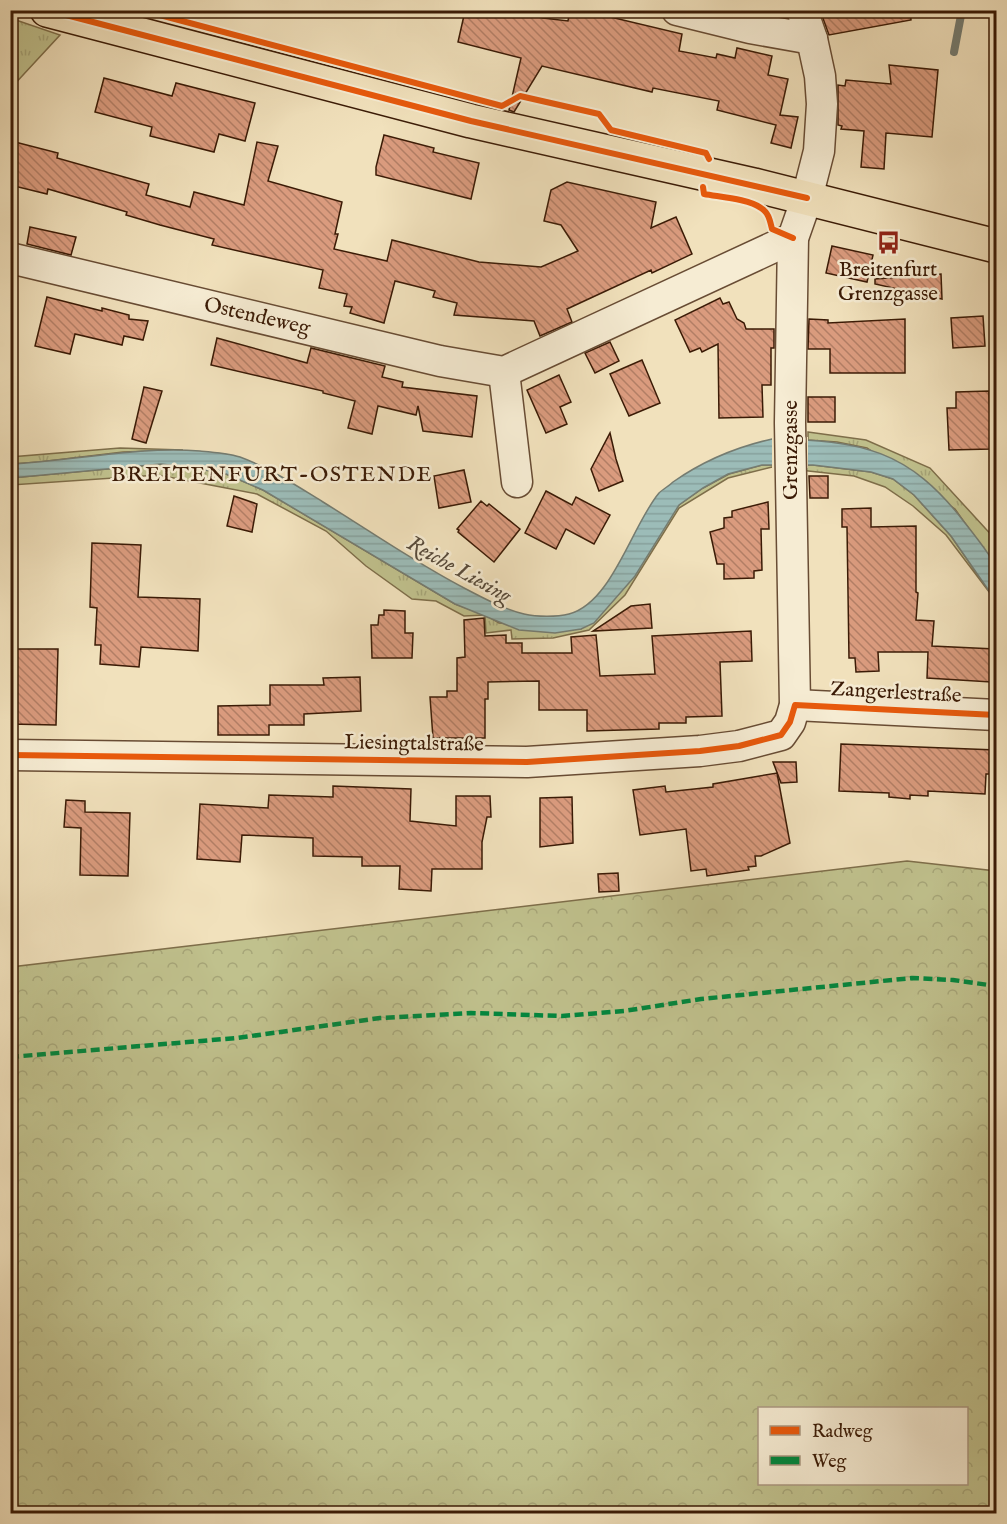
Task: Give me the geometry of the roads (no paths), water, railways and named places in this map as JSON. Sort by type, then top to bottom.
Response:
[{"type":"main road","points":[[47,10],[471,121],[807,198],[996,246]]},
{"type":"street","points":[[677,10],[812,39]]},
{"type":"street","name":"Grenzgasse","points":[[795,705],[790,478],[794,238],[819,151],[822,104],[820,76],[812,39],[802,10]]},
{"type":"street","points":[[517,482],[504,372],[794,238]]},
{"type":"street","name":"Ostendeweg","points":[[10,258],[440,361],[504,372]]},
{"type":"street","name":"Zangerlestraße","points":[[795,705],[996,715]]},
{"type":"street","name":"Liesingtalstraße","points":[[10,755],[527,762],[700,751],[739,746],[781,735],[790,722],[795,705]]},
{"type":"water","points":[[772,439],[831,442],[857,447],[903,464],[924,479],[944,498],[991,558],[997,572],[996,601],[951,536],[914,495],[893,479],[871,472],[813,465],[762,465],[728,474],[679,505],[635,576],[594,623],[581,629],[555,633],[519,630],[455,604],[263,490],[226,474],[161,464],[11,478],[10,464],[152,450],[200,451],[235,456],[262,466],[283,478],[412,558],[480,596],[502,607],[524,614],[553,616],[569,614],[584,607],[597,595],[620,561],[649,507],[673,482],[708,461],[746,446]]},
{"type":"waterway","points":[[954,52],[962,10]]},
{"type":"place","name":"Breitenfurt Grenzgasse","points":[[888,242]]},
{"type":"district","name":"BREITENFURT-OSTENDE","points":[[272,475]]},
{"type":"water label","name":"Reiche Liesing","points":[[459,570]]}]
